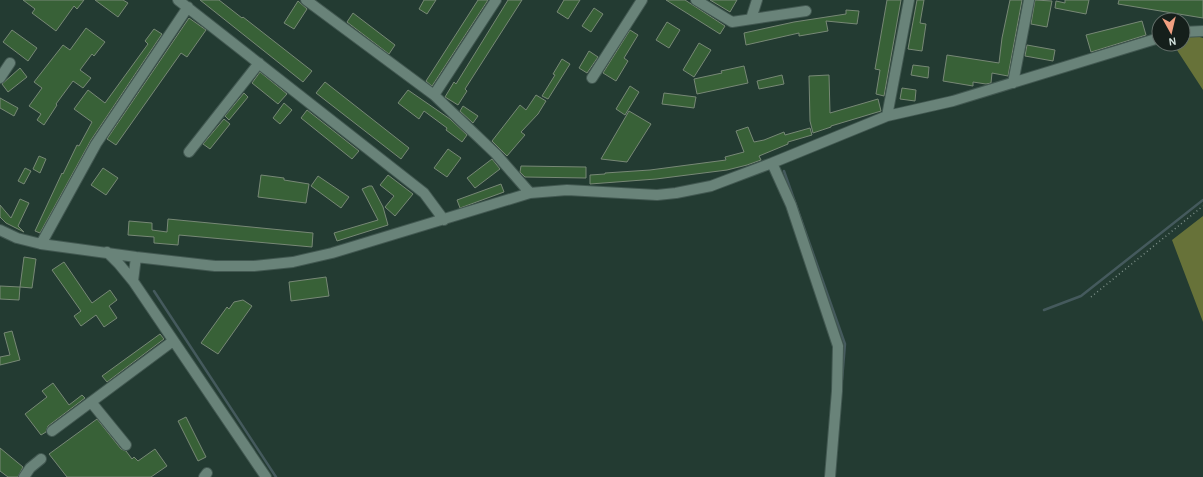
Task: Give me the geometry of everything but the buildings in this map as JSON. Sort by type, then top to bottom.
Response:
[{"type":"street","points":[[178,0],[424,193],[444,220]]},
{"type":"street","points":[[306,0],[434,95],[496,154],[530,193]]},
{"type":"street","points":[[434,95],[496,0]]},
{"type":"street","points":[[592,78],[642,0]]},
{"type":"street","points":[[696,0],[732,22],[806,11]]},
{"type":"street","points":[[751,18],[757,0]]},
{"type":"street","points":[[887,116],[909,0]]},
{"type":"street","points":[[1013,83],[1029,0]]},
{"type":"street","points":[[41,244],[96,144],[188,8]]},
{"type":"street","points":[[1191,32],[1203,31]]},
{"type":"street","points":[[0,230],[17,238],[41,244],[136,257],[224,266],[293,262],[332,253],[530,193],[567,190],[657,195],[711,186],[887,116],[953,101],[1151,40]]},
{"type":"street","points":[[189,152],[259,63]]},
{"type":"street","points":[[0,78],[10,64]]},
{"type":"street","points":[[772,163],[791,205],[838,346],[837,391],[830,477]]},
{"type":"street","points":[[107,252],[133,281],[266,477]]},
{"type":"street","points":[[133,281],[136,257]]},
{"type":"street","points":[[52,431],[173,340]]},
{"type":"street","points":[[91,402],[126,445]]},
{"type":"street","points":[[24,477],[30,468],[41,459]]},
{"type":"path","points":[[1091,297],[1203,206]]},
{"type":"green space","points":[[1191,34],[1203,38],[1203,90],[1178,52],[1191,52]]},
{"type":"green space","points":[[1203,216],[1203,322],[1172,240]]},
{"type":"waterway","points":[[784,171],[845,344],[842,380]]},
{"type":"waterway","points":[[1044,310],[1081,296],[1203,200]]},
{"type":"waterway","points":[[154,291],[276,477]]}]
